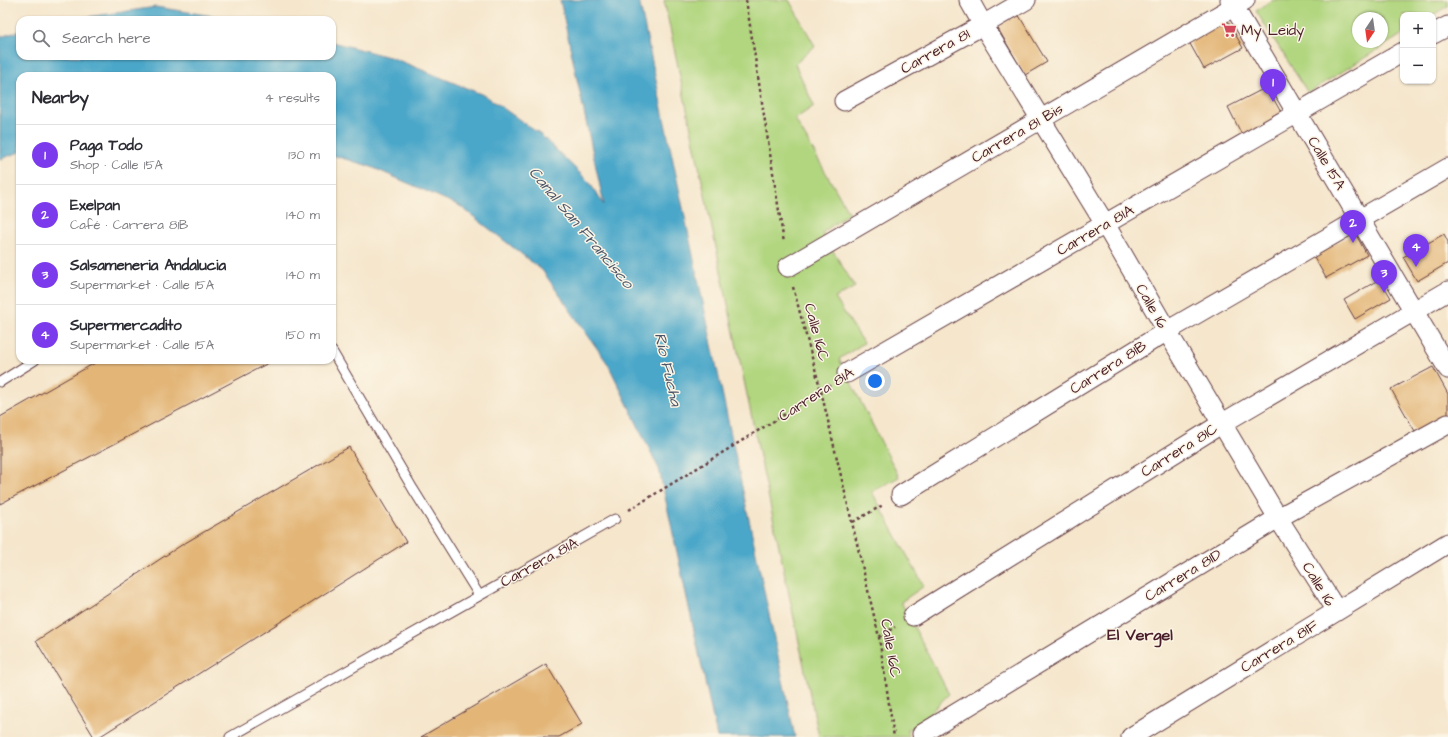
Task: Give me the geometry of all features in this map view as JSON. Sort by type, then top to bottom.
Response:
[{"type":"street","name":"Calle 16","points":[[969,0],[1105,224],[1221,424],[1337,611]]},
{"type":"street","name":"Carrera 81","points":[[844,101],[1026,0]]},
{"type":"street","name":"Carrera 81 Bis","points":[[788,267],[1041,119],[1236,2]]},
{"type":"street","name":"Calle 15A","points":[[1236,2],[1297,113],[1448,369]]},
{"type":"street","points":[[1436,32],[1448,26]]},
{"type":"street","name":"Carrera 81A","points":[[847,374],[1400,54]]},
{"type":"street","name":"Carrera 81B","points":[[901,495],[1167,331],[1448,168]]},
{"type":"street","name":"Carrera 81C","points":[[913,616],[1221,424],[1448,291]]},
{"type":"street","name":"Carrera 81D","points":[[922,734],[1278,518],[1448,424]]},
{"type":"street","name":"Carrera 81F","points":[[1131,737],[1448,543]]},
{"type":"lane","points":[[336,358],[414,490],[479,595]]},
{"type":"lane","points":[[0,382],[29,364]]},
{"type":"lane","name":"Carrera 81A","points":[[230,737],[615,519]]},
{"type":"path","name":"Calle 16C","points":[[746,0],[788,267],[821,391],[879,637],[894,737]]},
{"type":"path","name":"Carrera 81A","points":[[615,519],[847,374]]},
{"type":"path","points":[[853,522],[901,495]]},
{"type":"green space","points":[[664,0],[789,0],[815,46],[795,64],[814,106],[795,119],[849,213],[822,233],[855,287],[835,298],[864,343],[839,359],[899,477],[872,492],[924,586],[901,602],[949,694],[918,725],[908,730],[909,737],[819,737]]},
{"type":"green space","points":[[1273,0],[1448,0],[1448,6],[1436,13],[1400,12],[1400,36],[1388,43],[1388,12],[1352,12],[1352,48],[1380,48],[1308,93],[1256,11]]},
{"type":"water","points":[[560,0],[639,0],[795,737],[717,737],[659,469],[608,364],[542,270],[460,206],[369,166],[336,156],[336,72],[16,72],[16,153],[0,159],[0,37],[16,32],[16,60],[336,60],[336,43],[393,58],[486,96],[541,135],[589,182],[604,205]]},
{"type":"water","points":[[156,7],[213,16],[94,16]]},
{"type":"building","points":[[1018,14],[1047,62],[1025,75],[997,27]]},
{"type":"building","points":[[1228,21],[1243,48],[1204,69],[1189,42]]},
{"type":"building","points":[[1267,87],[1283,116],[1243,137],[1228,107]]},
{"type":"building","points":[[1355,233],[1367,255],[1326,278],[1313,255]]},
{"type":"building","points":[[1444,234],[1448,242],[1448,263],[1417,281],[1403,257]]},
{"type":"building","points":[[1380,279],[1391,298],[1355,319],[1344,300]]},
{"type":"building","points":[[93,364],[266,364],[0,504],[0,417]]},
{"type":"building","points":[[1433,367],[1448,394],[1448,415],[1416,433],[1391,389]]},
{"type":"building","points":[[349,447],[406,542],[99,737],[94,737],[36,641],[180,546]]},
{"type":"building","points":[[546,664],[582,724],[559,737],[421,737]]},
{"type":"place","name":"My Leidy","points":[[1229,30]]},
{"type":"place","name":"Paga Todo","points":[[1273,102]]},
{"type":"place","name":"Exelpan","points":[[1353,243]]},
{"type":"place","name":"Supermercadito","points":[[1416,267]]},
{"type":"place","name":"Salsameneria Andalucia","points":[[1384,293]]},
{"type":"district","name":"El Vergel","points":[[1140,634]]},
{"type":"water label","name":"Canal San Francisco","points":[[582,227]]},
{"type":"water label","name":"Río Fucha","points":[[669,369]]}]
